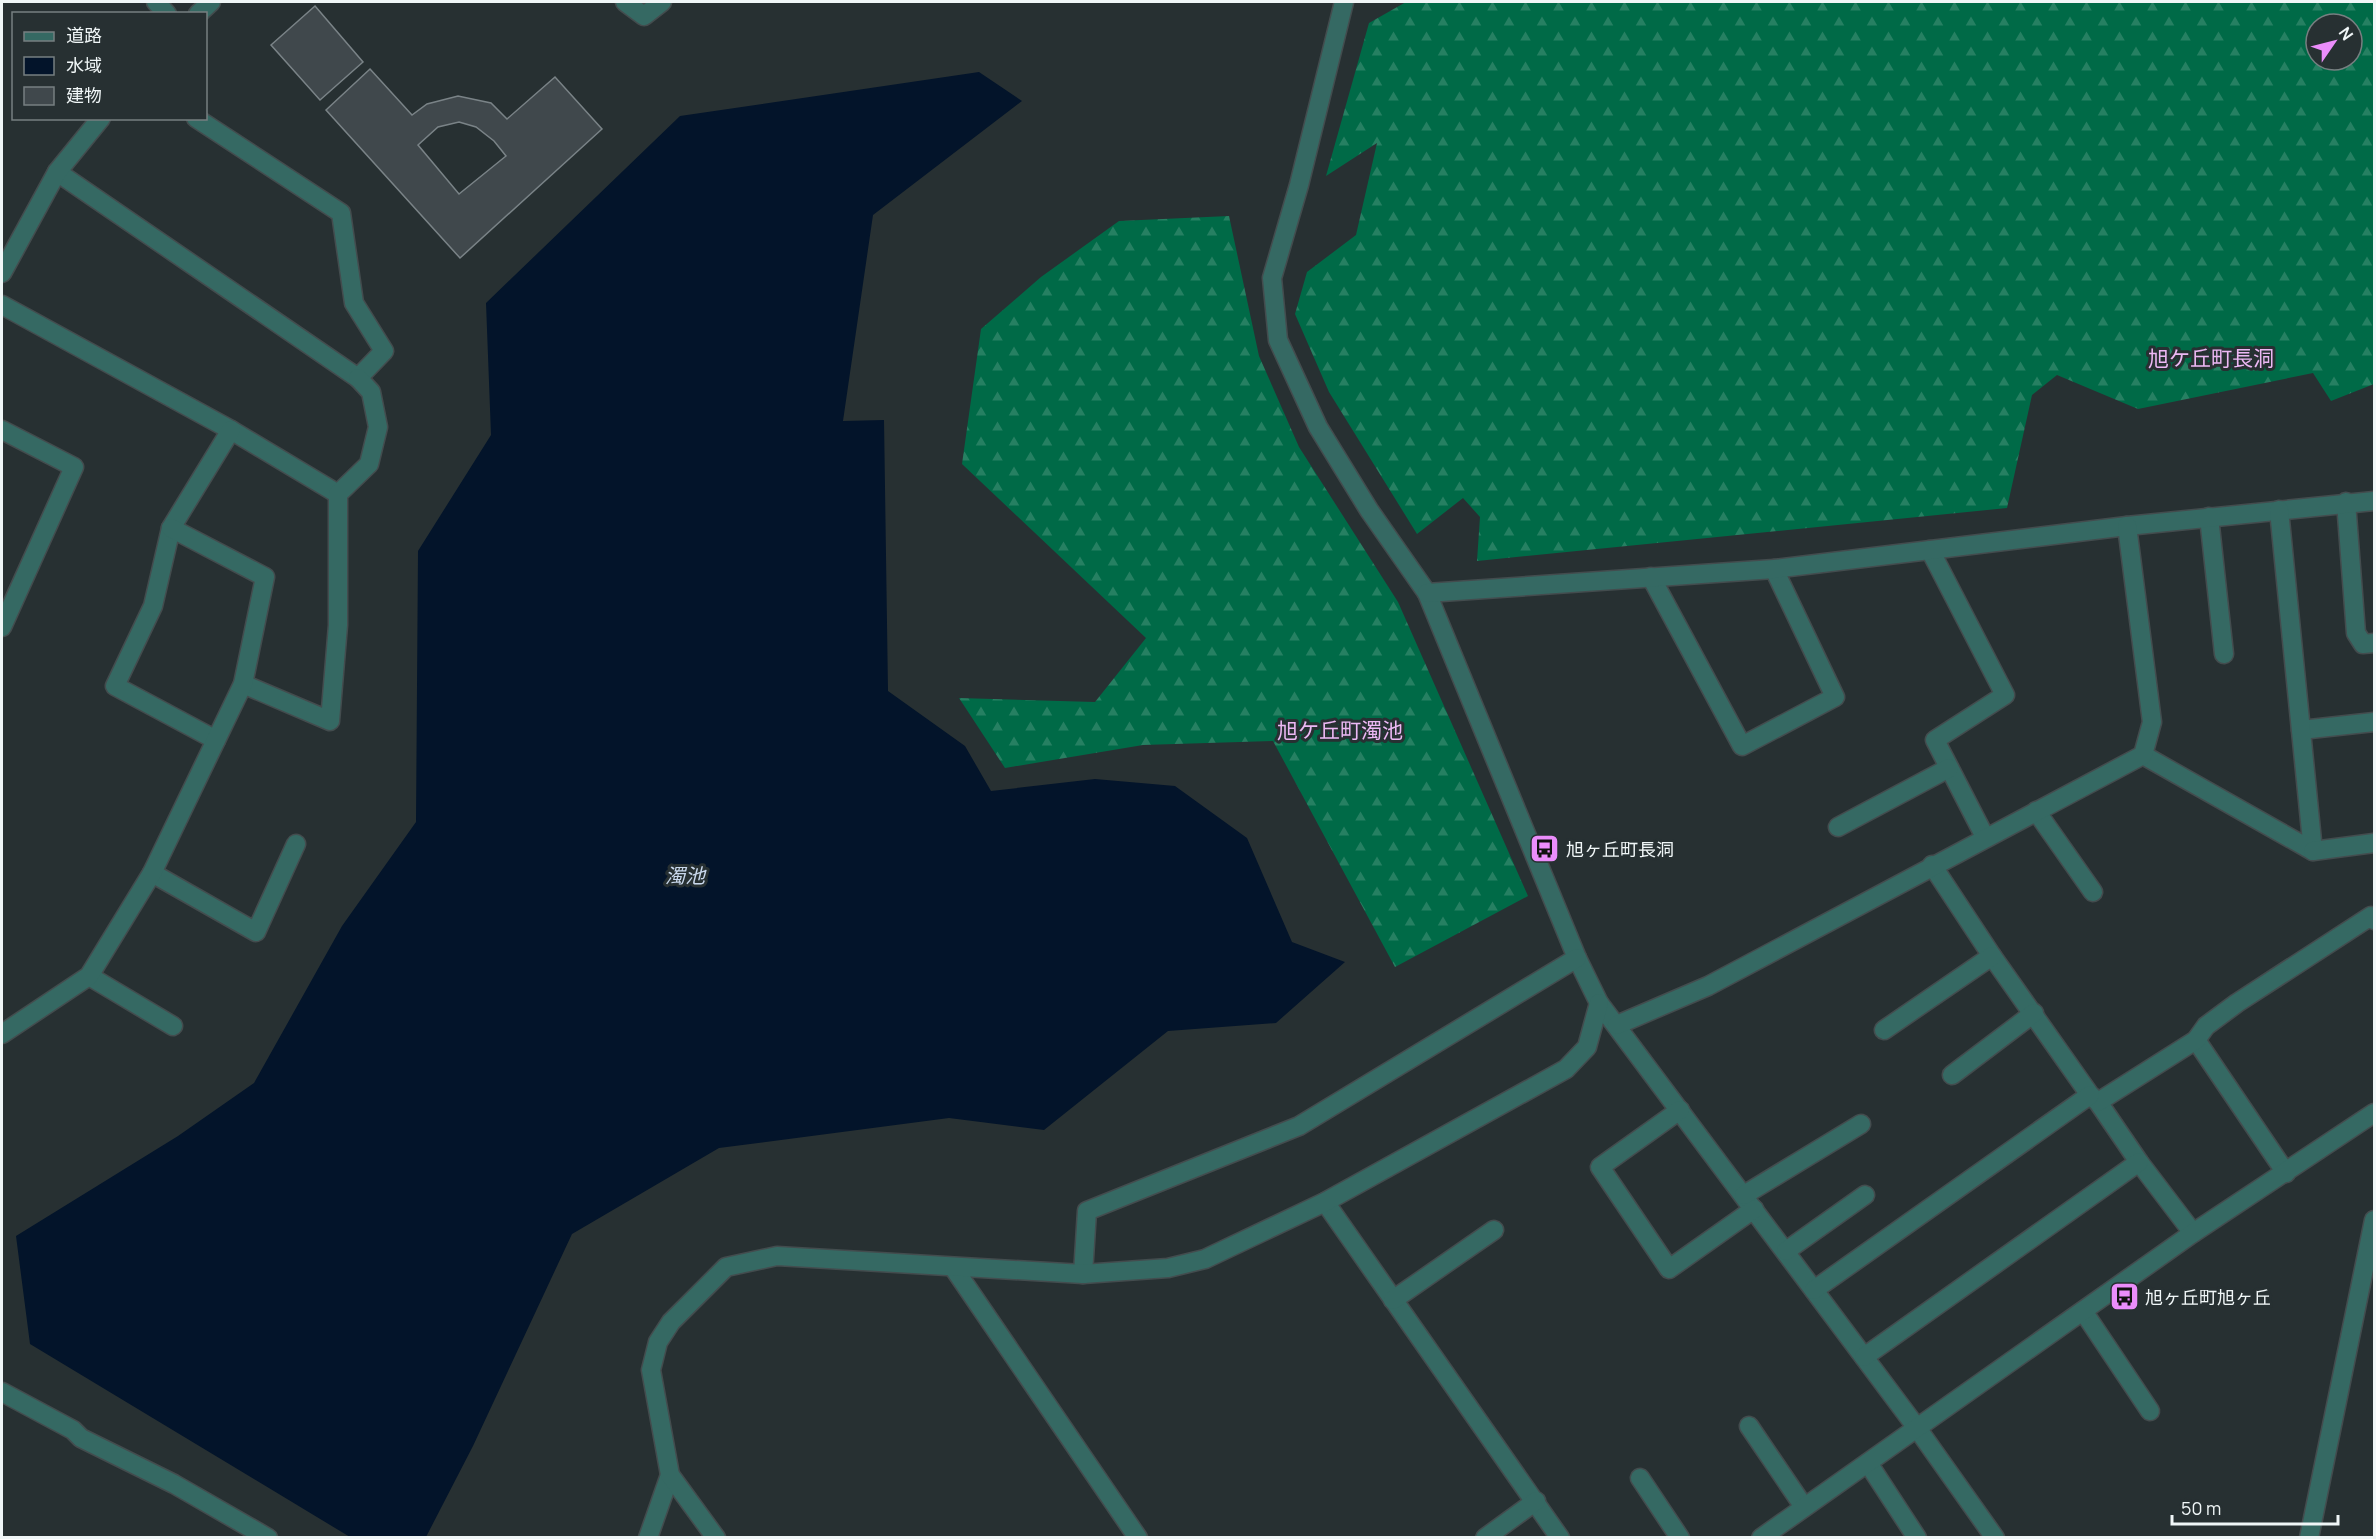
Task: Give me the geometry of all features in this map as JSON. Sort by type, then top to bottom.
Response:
[{"type":"street","points":[[625,2],[644,16],[662,2]]},
{"type":"street","points":[[1344,2],[1299,186],[1272,278],[1278,340],[1318,427],[1370,510],[1427,593],[1577,958],[1599,1002],[1917,1428],[1995,1538]]},
{"type":"street","points":[[2,273],[57,172],[99,120]]},
{"type":"street","points":[[199,120],[341,213],[354,303],[384,351],[358,378]]},
{"type":"street","points":[[57,172],[358,378],[370,392],[378,427],[369,464],[338,494],[338,625],[330,721],[243,684]]},
{"type":"street","points":[[2,304],[231,430],[338,494]]},
{"type":"street","points":[[2,430],[74,468],[2,627]]},
{"type":"street","points":[[216,740],[116,686],[153,606],[171,528],[231,430]]},
{"type":"street","points":[[1427,593],[1774,569],[2127,526],[2346,502],[2374,501]]},
{"type":"street","points":[[2346,502],[2356,633],[2363,644],[2374,642]]},
{"type":"street","points":[[2279,510],[2313,851]]},
{"type":"street","points":[[2209,517],[2224,654]]},
{"type":"street","points":[[1617,1025],[1708,986],[2143,754],[2152,722],[2127,526]]},
{"type":"street","points":[[2,1034],[89,976],[152,873],[243,684],[265,577],[171,528]]},
{"type":"street","points":[[1930,550],[2005,695],[1935,740],[1985,837]]},
{"type":"street","points":[[1651,577],[1742,746],[1835,697],[1774,569]]},
{"type":"street","points":[[2301,730],[2374,722]]},
{"type":"street","points":[[2143,754],[2313,851],[2374,843]]},
{"type":"street","points":[[1838,827],[1949,768]]},
{"type":"street","points":[[2036,811],[2093,892]]},
{"type":"street","points":[[152,873],[256,932],[296,844]]},
{"type":"street","points":[[1932,865],[1992,957],[2139,1162],[2193,1233]]},
{"type":"street","points":[[1814,1290],[2094,1099],[2196,1040],[2206,1026],[2237,1003],[2371,916],[2374,920]]},
{"type":"street","points":[[1884,1030],[1992,957]]},
{"type":"street","points":[[1083,1274],[1088,1211],[1299,1126],[1577,958]]},
{"type":"street","points":[[89,976],[173,1026]]},
{"type":"street","points":[[716,1538],[670,1475],[651,1370],[658,1342],[671,1322],[726,1267],[777,1256],[1083,1274],[1168,1268],[1205,1259],[1325,1202],[1566,1069],[1587,1047],[1599,1002]]},
{"type":"street","points":[[1952,1075],[2034,1013]]},
{"type":"street","points":[[2196,1040],[2286,1173]]},
{"type":"street","points":[[1680,1110],[1600,1167],[1670,1269],[1749,1202],[1861,1124]]},
{"type":"street","points":[[1771,1535],[1804,1507],[2193,1233],[2374,1113]]},
{"type":"street","points":[[1864,1357],[2139,1162]]},
{"type":"street","points":[[1786,1251],[1864,1195]]},
{"type":"street","points":[[1325,1202],[1560,1538]]},
{"type":"street","points":[[2309,1538],[2374,1220]]},
{"type":"street","points":[[1393,1300],[1494,1230]]},
{"type":"street","points":[[953,1267],[1138,1538]]},
{"type":"street","points":[[2083,1311],[2150,1411]]},
{"type":"street","points":[[2,1392],[73,1430],[81,1438],[174,1484],[268,1538]]},
{"type":"street","points":[[1749,1426],[1804,1507]]},
{"type":"street","points":[[1868,1463],[1917,1538]]},
{"type":"street","points":[[648,1538],[670,1475]]},
{"type":"street","points":[[1640,1478],[1680,1538]]},
{"type":"street","points":[[1485,1538],[1536,1501]]},
{"type":"green space","points":[[1406,2],[2374,2],[2374,384],[2331,401],[2313,373],[2138,409],[2057,375],[2032,395],[2007,508],[1477,561],[1480,517],[1463,498],[1417,534],[1329,392],[1295,314],[1307,272],[1356,235],[1377,143],[1326,176],[1369,23]]},
{"type":"green space","points":[[1229,216],[1259,356],[1299,447],[1398,602],[1528,896],[1395,967],[1273,741],[1143,745],[1005,768],[959,698],[1095,702],[1146,638],[962,464],[981,329],[1041,277],[1119,221]]},
{"type":"water","name":"濁池","points":[[979,72],[1022,101],[873,215],[843,421],[884,420],[888,691],[965,746],[991,791],[1095,779],[1175,786],[1247,838],[1292,942],[1345,962],[1276,1023],[1168,1031],[1044,1130],[949,1118],[719,1148],[572,1234],[473,1446],[426,1537],[350,1537],[30,1344],[16,1236],[178,1136],[254,1083],[342,926],[416,822],[418,551],[491,435],[486,303],[680,116]]},
{"type":"building","points":[[315,6],[363,62],[320,100],[271,45]]},
{"type":"building","points":[[370,69],[412,115],[427,104],[458,96],[491,103],[507,119],[555,77],[602,129],[460,258],[326,110]],"holes":[[[459,122],[476,127],[494,141],[506,156],[459,194],[418,145],[438,127]]]},
{"type":"place","name":"旭ヶ丘町長洞","points":[[1545,849]]},
{"type":"place","name":"旭ヶ丘町旭ヶ丘","points":[[2124,1297]]},
{"type":"district","name":"旭ケ丘町長洞","points":[[2211,358]]},
{"type":"district","name":"旭ケ丘町濁池","points":[[1340,730]]}]
